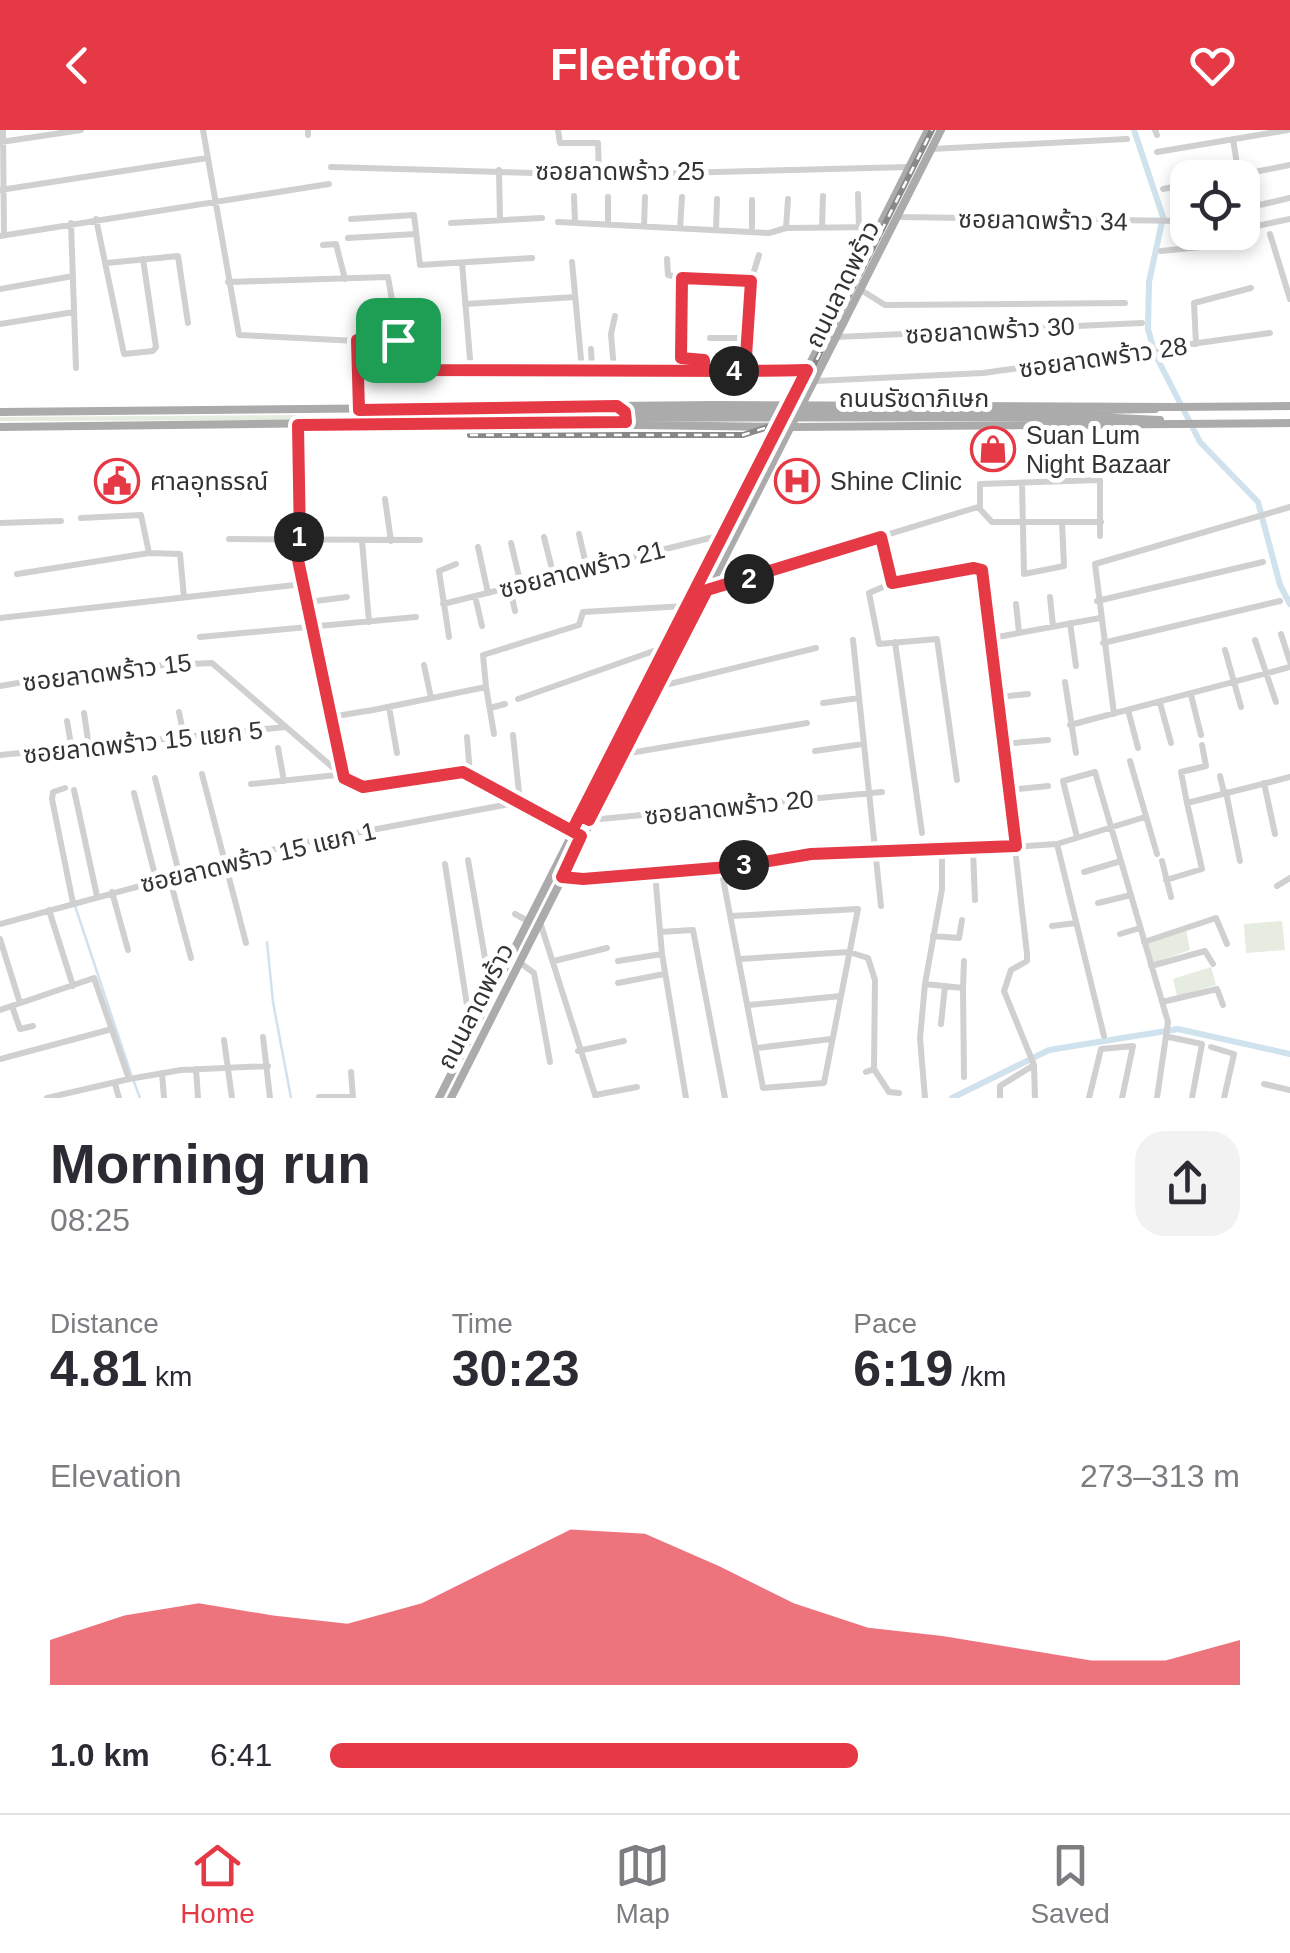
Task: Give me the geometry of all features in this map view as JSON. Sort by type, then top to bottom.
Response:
[{"type":"main road","name":"ถนนลาดพร้าว","points":[[439,1098],[528,921],[577,834],[665,646],[928,130]]},
{"type":"main road","name":"ถนนลาดพร้าว","points":[[585,818],[804,406],[941,130]]},
{"type":"main road","name":"ถนนรัชดาภิเษก","points":[[0,412],[960,404],[1290,406]]},
{"type":"main road","points":[[960,404],[953,412],[961,425]]},
{"type":"main road","points":[[904,405],[897,412],[904,425]]},
{"type":"main road","points":[[617,406],[626,414],[626,422],[620,425]]},
{"type":"main road","points":[[663,425],[674,421],[673,410],[666,406]]},
{"type":"main road","name":"ถนนรัชดาภิเษก","points":[[408,409],[488,415],[1094,414],[1183,407]]},
{"type":"main road","name":"ถนนรัชดาภิเษก","points":[[1094,414],[1196,423],[1290,423]]},
{"type":"main road","name":"ถนนรัชดาภิเษก","points":[[408,422],[488,415]]},
{"type":"main road","name":"ถนนรัชดาภิเษก","points":[[0,428],[408,422],[792,427],[1179,422]]},
{"type":"main road","points":[[742,427],[762,436],[764,452]]},
{"type":"main road","name":"ถนนลาดพร้าว","points":[[451,1098],[562,877],[577,834]]},
{"type":"street","points":[[3,130],[2,236],[329,184]]},
{"type":"street","points":[[1,142],[82,130]]},
{"type":"street","points":[[203,130],[241,338],[398,340]]},
{"type":"street","points":[[558,130],[560,143],[598,143],[600,175]]},
{"type":"street","points":[[1158,152],[1288,130]]},
{"type":"street","points":[[932,149],[1127,139]]},
{"type":"street","points":[[1233,139],[1236,160]]},
{"type":"street","points":[[2,190],[207,158]]},
{"type":"street","name":"ซอยลาดพร้าว 25","points":[[331,166],[600,175],[909,167]]},
{"type":"street","points":[[1260,172],[1290,166]]},
{"type":"street","points":[[499,170],[500,220]]},
{"type":"street","points":[[1164,189],[1170,188]]},
{"type":"street","points":[[858,194],[859,228]]},
{"type":"street","points":[[574,196],[575,223]]},
{"type":"street","points":[[822,227],[823,196]]},
{"type":"street","points":[[608,197],[608,224]]},
{"type":"street","points":[[644,226],[645,197]]},
{"type":"street","points":[[680,228],[682,197]]},
{"type":"street","points":[[1260,205],[1290,198]]},
{"type":"street","points":[[716,199],[716,230]]},
{"type":"street","points":[[786,228],[788,199]]},
{"type":"street","points":[[752,200],[752,232]]},
{"type":"street","points":[[351,219],[414,215],[420,266],[532,258]]},
{"type":"street","name":"ซอยลาดพร้าว 34","points":[[898,217],[1170,223]]},
{"type":"street","points":[[451,222],[542,218]]},
{"type":"street","points":[[96,219],[122,352],[148,352],[156,347],[143,259]]},
{"type":"street","points":[[1260,226],[1290,219]]},
{"type":"street","points":[[558,222],[752,232],[878,227]]},
{"type":"street","points":[[71,223],[76,368]]},
{"type":"street","points":[[348,238],[416,234]]},
{"type":"street","points":[[1270,234],[1290,298]]},
{"type":"street","points":[[323,245],[336,244],[345,278]]},
{"type":"street","points":[[1161,252],[1177,250]]},
{"type":"street","points":[[745,371],[751,281],[760,255]]},
{"type":"street","points":[[107,263],[178,256],[188,323]]},
{"type":"street","points":[[667,259],[670,276],[751,281]]},
{"type":"street","points":[[572,262],[582,370]]},
{"type":"street","points":[[462,263],[471,370]]},
{"type":"street","points":[[0,289],[73,276]]},
{"type":"street","points":[[228,282],[388,277],[406,368],[807,370]]},
{"type":"street","points":[[682,278],[680,356],[704,360],[704,370]]},
{"type":"street","points":[[1196,344],[1194,304],[1251,288]]},
{"type":"street","points":[[861,290],[886,305],[1126,304]]},
{"type":"street","points":[[465,304],[575,297]]},
{"type":"street","points":[[0,324],[74,312]]},
{"type":"street","points":[[614,370],[611,334],[616,316]]},
{"type":"street","name":"ซอยลาดพร้าว 30","points":[[837,338],[1142,323]]},
{"type":"street","name":"ซอยลาดพร้าว 28","points":[[816,381],[983,373],[1270,333]]},
{"type":"street","points":[[710,338],[746,338]]},
{"type":"street","points":[[357,340],[359,410]]},
{"type":"street","points":[[591,349],[592,370]]},
{"type":"street","points":[[298,425],[297,541],[341,777]]},
{"type":"street","points":[[1100,536],[1101,522],[1100,480],[980,484],[980,507],[990,521],[1101,522]]},
{"type":"street","points":[[1022,483],[1024,575],[1064,566],[1062,522]]},
{"type":"street","points":[[384,499],[391,541]]},
{"type":"street","points":[[707,590],[980,507]]},
{"type":"street","points":[[1114,714],[1095,564],[1261,512],[1290,507]]},
{"type":"street","points":[[81,518],[141,516],[148,553]]},
{"type":"street","points":[[0,523],[62,522]]},
{"type":"street","points":[[579,534],[587,570]]},
{"type":"street","name":"ซอยลาดพร้าว 21","points":[[443,604],[722,535]]},
{"type":"street","points":[[881,537],[892,583]]},
{"type":"street","points":[[544,538],[554,577]]},
{"type":"street","points":[[230,539],[420,540]]},
{"type":"street","points":[[362,541],[369,622]]},
{"type":"street","points":[[510,543],[520,585]]},
{"type":"street","points":[[478,547],[488,593]]},
{"type":"street","points":[[17,574],[148,553],[180,554],[184,598]]},
{"type":"street","points":[[1097,601],[1263,562]]},
{"type":"street","points":[[449,637],[440,570],[456,564]]},
{"type":"street","points":[[958,780],[938,639],[878,643],[869,593],[892,583],[978,568],[986,584],[1028,957],[1011,970],[1004,991],[1034,1064],[1034,1098]]},
{"type":"street","points":[[0,618],[304,584]]},
{"type":"street","points":[[510,588],[515,611]]},
{"type":"street","points":[[475,596],[482,626]]},
{"type":"street","points":[[1050,597],[1053,626]]},
{"type":"street","points":[[308,602],[347,598]]},
{"type":"street","points":[[1103,643],[1280,601]]},
{"type":"street","points":[[1016,604],[1019,633]]},
{"type":"street","points":[[494,734],[483,655],[579,625],[582,612],[686,606]]},
{"type":"street","points":[[200,637],[416,617]]},
{"type":"street","points":[[992,638],[1100,618]]},
{"type":"street","points":[[1070,623],[1076,666]]},
{"type":"street","points":[[1070,725],[1267,674],[1290,664],[1282,634]]},
{"type":"street","points":[[853,640],[881,906]]},
{"type":"street","points":[[1255,640],[1276,702]]},
{"type":"street","points":[[895,642],[922,833]]},
{"type":"street","points":[[518,698],[665,646]]},
{"type":"street","points":[[656,687],[816,648]]},
{"type":"street","points":[[1225,650],[1241,706]]},
{"type":"street","name":"ซอยลาดพร้าว 15","points":[[0,686],[105,668],[205,661],[341,777]]},
{"type":"street","points":[[424,666],[431,698]]},
{"type":"street","points":[[1064,682],[1076,753]]},
{"type":"street","points":[[331,716],[486,687]]},
{"type":"street","points":[[998,697],[1028,694]]},
{"type":"street","points":[[1191,695],[1201,735]]},
{"type":"street","points":[[824,703],[859,698]]},
{"type":"street","points":[[1160,703],[1171,743]]},
{"type":"street","points":[[490,708],[505,704]]},
{"type":"street","points":[[389,707],[397,753]]},
{"type":"street","points":[[1128,710],[1138,748]]},
{"type":"street","points":[[179,712],[184,737]]},
{"type":"street","points":[[84,713],[89,747]]},
{"type":"street","points":[[67,722],[72,750]]},
{"type":"street","points":[[622,754],[807,723]]},
{"type":"street","name":"ซอยลาดพร้าว 15 แยก 5","points":[[0,755],[287,727]]},
{"type":"street","points":[[512,736],[520,802]]},
{"type":"street","points":[[467,737],[470,774]]},
{"type":"street","points":[[1004,744],[1048,740]]},
{"type":"street","points":[[815,751],[864,744]]},
{"type":"street","points":[[1166,880],[1202,869],[1180,772],[1206,766],[1202,745]]},
{"type":"street","points":[[278,748],[284,781]]},
{"type":"street","points":[[1130,762],[1171,897]]},
{"type":"street","points":[[1077,837],[1063,782],[1093,772],[1122,861],[1169,1037],[1157,1098]]},
{"type":"street","points":[[202,774],[246,943]]},
{"type":"street","points":[[251,784],[341,777],[363,787],[470,774],[577,834]]},
{"type":"street","points":[[1220,776],[1240,861]]},
{"type":"street","points":[[1188,802],[1290,777]]},
{"type":"street","points":[[155,778],[179,873]]},
{"type":"street","points":[[1264,783],[1275,834]]},
{"type":"street","points":[[1009,790],[1048,786]]},
{"type":"street","points":[[64,788],[53,792],[52,799],[74,903]]},
{"type":"street","points":[[74,790],[97,896]]},
{"type":"street","name":"ซอยลาดพร้าว 20","points":[[585,818],[882,792]]},
{"type":"street","points":[[134,793],[156,880]]},
{"type":"street","name":"ซอยลาดพร้าว 15 แยก 1","points":[[0,924],[224,861],[520,802]]},
{"type":"street","points":[[562,877],[721,868],[811,854],[942,852],[1057,844],[1146,817]]},
{"type":"street","points":[[1057,844],[1104,1036]]},
{"type":"street","points":[[973,850],[975,900]]},
{"type":"street","points":[[924,1098],[920,1038],[924,984],[942,889],[942,852]]},
{"type":"street","points":[[468,860],[486,964],[501,974]]},
{"type":"street","points":[[1084,872],[1122,861]]},
{"type":"street","points":[[445,864],[467,1005],[481,1014]]},
{"type":"street","points":[[721,868],[763,1088],[824,1082],[858,908],[732,916]]},
{"type":"street","points":[[655,873],[664,974],[686,1098]]},
{"type":"street","points":[[169,876],[191,958]]},
{"type":"street","points":[[1277,886],[1290,878]]},
{"type":"street","points":[[112,892],[128,950]]},
{"type":"street","points":[[1098,903],[1131,895]]},
{"type":"street","points":[[48,910],[73,986]]},
{"type":"street","points":[[515,914],[528,921]]},
{"type":"street","points":[[1144,942],[1217,918],[1227,944]]},
{"type":"street","points":[[933,936],[959,938],[962,920]]},
{"type":"street","points":[[540,921],[595,1096],[636,1086]]},
{"type":"street","points":[[1052,926],[1076,923]]},
{"type":"street","points":[[1120,934],[1140,928]]},
{"type":"street","points":[[660,932],[693,930],[726,1098]]},
{"type":"street","points":[[0,939],[20,1029],[33,1026]]},
{"type":"street","points":[[554,960],[608,948]]},
{"type":"street","points":[[1151,966],[1206,951],[1213,964]]},
{"type":"street","points":[[740,959],[849,952],[868,958],[874,976],[870,1070],[889,1092],[899,1092]]},
{"type":"street","points":[[618,960],[662,954]]},
{"type":"street","points":[[964,961],[964,1076]]},
{"type":"street","points":[[519,962],[534,973],[550,1062]]},
{"type":"street","points":[[618,983],[664,974]]},
{"type":"street","points":[[0,1010],[94,978],[131,1078]]},
{"type":"street","points":[[924,984],[964,988]]},
{"type":"street","points":[[942,1024],[945,986]]},
{"type":"street","points":[[1162,1002],[1217,989],[1223,1005]]},
{"type":"street","points":[[749,1005],[842,996]]},
{"type":"street","points":[[0,1059],[112,1028]]},
{"type":"street","points":[[263,1037],[270,1098]]},
{"type":"street","points":[[1169,1037],[1193,1039],[1202,1046],[1192,1098]]},
{"type":"street","points":[[757,1048],[831,1039]]},
{"type":"street","points":[[224,1040],[232,1098]]},
{"type":"street","points":[[578,1050],[624,1041]]},
{"type":"street","points":[[1089,1098],[1101,1049],[1131,1046],[1134,1047],[1122,1098]]},
{"type":"street","points":[[1212,1046],[1234,1054],[1224,1098]]},
{"type":"street","points":[[1000,1098],[1000,1086],[1034,1064]]},
{"type":"street","points":[[47,1098],[162,1072],[268,1066]]},
{"type":"street","points":[[196,1070],[198,1098]]},
{"type":"street","points":[[162,1072],[164,1098]]},
{"type":"street","points":[[319,1096],[353,1097],[351,1072]]},
{"type":"street","points":[[114,1082],[119,1098]]},
{"type":"street","points":[[1264,1084],[1290,1090]]},
{"type":"shaded area","points":[[413,414],[414,418],[357,420],[0,421],[0,417]]},
{"type":"shaded area","points":[[1282,921],[1285,950],[1246,953],[1244,924]]},
{"type":"shaded area","points":[[1186,929],[1190,950],[1153,963],[1147,943]]},
{"type":"shaded area","points":[[1211,967],[1216,985],[1177,996],[1173,979]]},
{"type":"waterway","points":[[1134,130],[1163,217],[1149,282],[1148,329],[1155,354],[1200,442],[1258,502],[1280,585],[1290,604]]},
{"type":"waterway","points":[[75,906],[131,1074]]},
{"type":"waterway","points":[[267,942],[273,1002],[291,1098]]},
{"type":"waterway","points":[[952,1098],[1049,1050],[1178,1029],[1290,1054]]},
{"type":"waterway","points":[[134,1082],[140,1098]]},
{"type":"railway","points":[[470,435],[743,435],[774,425],[800,393],[932,130]]},
{"type":"place","name":"Suan Lum Night Bazaar","points":[[993,449]]},
{"type":"place","name":"ศาลอุทธรณ์","points":[[117,481]]},
{"type":"place","name":"Shine Clinic","points":[[797,481]]},
{"type":"route","points":[[398,340],[357,340],[359,410],[617,406],[625,412],[626,422],[298,425],[300,541],[294,541],[344,778],[363,787],[463,772],[572,831],[580,815],[589,820],[707,590],[881,537],[892,583],[974,568],[982,570],[1016,846],[942,852],[811,854],[740,866],[583,879],[562,877],[581,836],[572,831],[640,694],[807,370],[771,371],[745,371],[704,370],[704,360],[681,358],[682,278],[751,281],[745,371],[410,370],[403,364],[398,340]]}]
